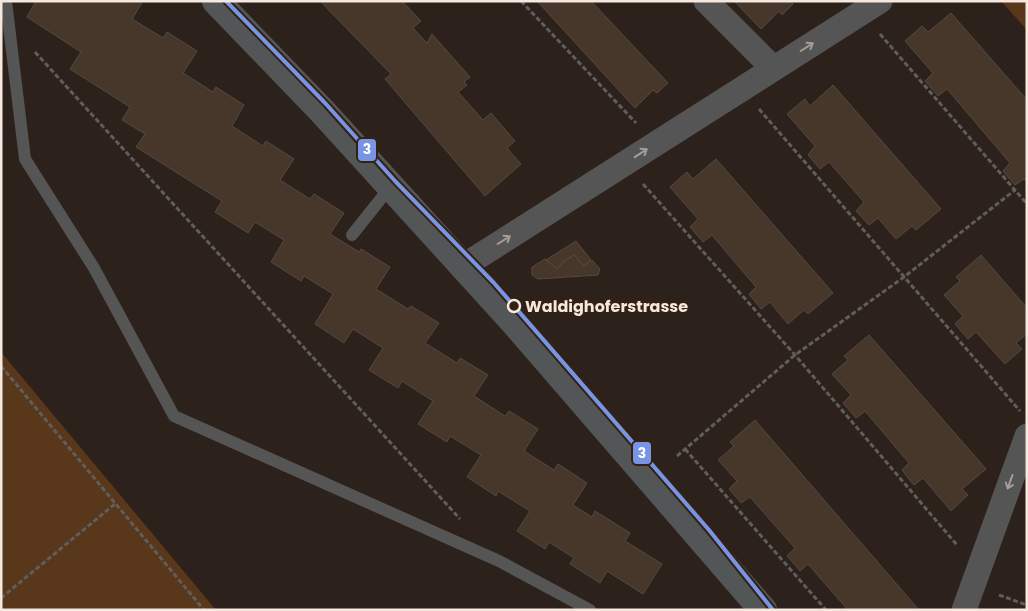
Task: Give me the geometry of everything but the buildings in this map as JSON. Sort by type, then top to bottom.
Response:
[{"type":"main road","points":[[216,1],[323,112],[514,322],[761,609]]},
{"type":"street","points":[[706,1],[774,68]]},
{"type":"street","points":[[463,268],[871,7]]},
{"type":"street","points":[[964,610],[1027,436]]},
{"type":"lane","points":[[6,1],[25,160],[94,268],[174,416],[500,562],[590,610]]},
{"type":"lane","points":[[352,236],[391,186]]},
{"type":"path","points":[[521,1],[655,144]]},
{"type":"path","points":[[871,7],[1027,204]]},
{"type":"path","points":[[9,24],[466,525]]},
{"type":"path","points":[[742,88],[1020,411]]},
{"type":"path","points":[[624,164],[795,355],[979,570]]},
{"type":"path","points":[[677,456],[795,355],[904,277],[1015,190]]},
{"type":"path","points":[[1,366],[204,610]]},
{"type":"path","points":[[685,449],[826,610]]},
{"type":"path","points":[[1,598],[116,503]]},
{"type":"shaded area","points":[[1001,1],[1027,1],[1027,30]]},
{"type":"shaded area","points":[[1,352],[216,610],[1,610]]},
{"type":"transit line","name":"3","points":[[226,1],[326,104],[395,181],[494,283],[709,530],[773,610]]},
{"type":"place","name":"Waldighoferstrasse","points":[[514,306]]}]
